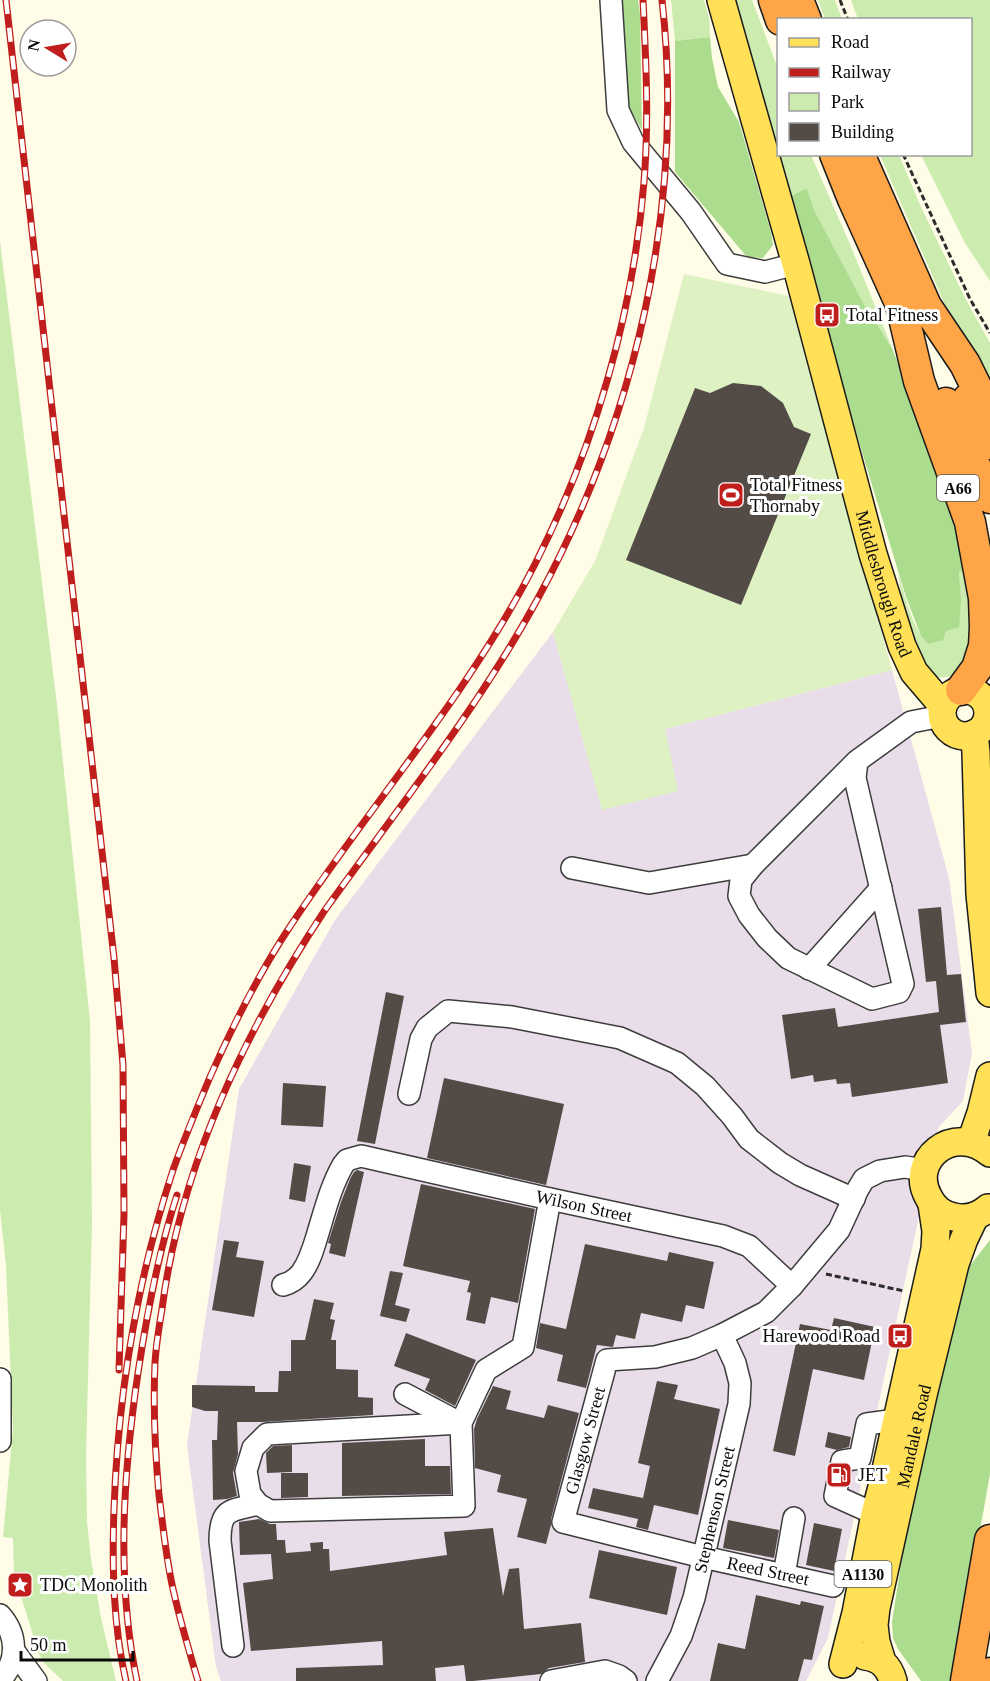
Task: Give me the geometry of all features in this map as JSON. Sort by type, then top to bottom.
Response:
[{"type":"highway","points":[[774,0],[780,18]]},
{"type":"highway","points":[[798,0],[805,18]]},
{"type":"highway","name":"A66","points":[[836,156],[853,200],[972,408],[990,444]]},
{"type":"highway","name":"A66","points":[[861,156],[913,305],[990,498]]},
{"type":"highway","points":[[913,305],[965,364],[990,415]]},
{"type":"highway","name":"A66","points":[[913,305],[919,381],[970,522],[984,598],[984,646],[977,668],[948,704]]},
{"type":"highway","points":[[966,1681],[990,1540]]},
{"type":"highway","points":[[989,1681],[990,1673]]},
{"type":"main road","name":"Middlesbrough Road","points":[[721,0],[796,264],[873,554],[902,646],[914,672],[948,704]]},
{"type":"main road","name":"Middlesbrough Road","points":[[968,689],[976,692],[982,696],[989,710],[986,724],[974,735],[954,733],[944,723],[948,704],[968,689]]},
{"type":"main road","points":[[974,735],[980,894],[990,993]]},
{"type":"main road","points":[[925,1170],[929,1159],[937,1150],[948,1144],[959,1141],[980,1148],[981,1113],[990,1076]]},
{"type":"main road","name":"A1130","points":[[925,1170],[923,1182],[926,1194],[941,1212],[952,1217],[964,1218],[983,1211]]},
{"type":"main road","name":"Mandale Road","points":[[839,1673],[856,1613],[875,1514],[935,1249],[936,1231],[932,1204]]},
{"type":"main road","name":"Mandale Road","points":[[891,1674],[876,1642],[874,1625],[885,1562],[956,1264],[964,1239],[983,1211]]},
{"type":"main road","name":"Mandale Road","points":[[839,1673],[857,1657],[866,1656],[891,1674]]},
{"type":"street","points":[[611,0],[618,110],[633,142],[691,213],[727,264],[765,272],[796,264]]},
{"type":"street","points":[[857,761],[855,778],[903,984],[899,992],[872,999],[788,958],[767,938],[749,915],[739,896],[741,880],[753,865],[857,761],[911,722],[948,704]]},
{"type":"street","points":[[572,868],[649,883],[753,865]]},
{"type":"street","points":[[809,969],[881,888]]},
{"type":"street","points":[[409,1094],[421,1039],[427,1028],[448,1011],[512,1017],[620,1038],[677,1063],[705,1086],[749,1139],[780,1163],[800,1175],[854,1199]]},
{"type":"street","name":"Wilson Street","points":[[283,1285],[295,1280],[307,1264],[342,1165],[347,1160],[361,1156],[723,1236],[749,1246],[792,1286]]},
{"type":"street","points":[[722,1335],[766,1312],[792,1286],[839,1230],[864,1179],[880,1171],[905,1167],[925,1170]]},
{"type":"street","points":[[461,1423],[267,1434],[253,1448],[246,1471],[250,1494],[258,1504],[270,1511],[464,1506],[461,1423],[486,1370],[523,1347],[550,1199]]},
{"type":"street","name":"Glasgow Street","points":[[563,1522],[607,1360],[655,1357],[692,1348],[722,1335]]},
{"type":"street","name":"Stephenson Street","points":[[663,1679],[694,1598],[739,1404],[740,1383],[735,1363],[722,1335]]},
{"type":"street","points":[[0,1387],[0,1441]]},
{"type":"street","points":[[405,1394],[461,1423]]},
{"type":"street","points":[[875,1514],[834,1496],[842,1461],[860,1458],[867,1424],[896,1420]]},
{"type":"street","points":[[233,1646],[220,1541],[221,1520],[227,1513],[258,1504]]},
{"type":"street","points":[[784,1575],[794,1518]]},
{"type":"street","name":"Reed Street","points":[[563,1522],[833,1586]]},
{"type":"street","points":[[0,1598],[3,1619],[11,1632],[14,1651],[11,1664],[0,1680]]},
{"type":"street","points":[[14,1651],[36,1681]]},
{"type":"street","points":[[551,1681],[605,1671],[626,1681]]},
{"type":"path","points":[[840,0],[847,18]]},
{"type":"path","points":[[904,156],[970,299],[990,333]]},
{"type":"path","points":[[807,1269],[912,1293],[910,1307],[922,1308]]},
{"type":"shaded area","points":[[553,632],[603,810],[665,729],[892,670],[949,878],[972,1053],[963,1101],[938,1128],[828,1638],[806,1681],[221,1681],[216,1667],[187,1445],[239,1089],[335,920]]},
{"type":"green space","points":[[616,0],[638,0],[642,130],[622,95]]},
{"type":"green space","points":[[671,0],[704,0],[709,18],[710,37],[675,41]]},
{"type":"green space","points":[[732,0],[752,0],[777,66],[777,156]]},
{"type":"green space","points":[[818,0],[835,0],[842,18],[825,18]]},
{"type":"green space","points":[[851,0],[990,0],[990,281],[965,243],[922,156],[972,156],[972,18],[858,18]]},
{"type":"green space","points":[[710,37],[718,87],[739,122],[771,232],[773,245],[763,258],[747,257],[675,172],[675,41]]},
{"type":"green space","points":[[777,156],[811,156],[892,348],[865,306],[814,210],[807,188],[789,197]]},
{"type":"green space","points":[[880,156],[899,156],[965,298],[990,343],[990,398],[959,337]]},
{"type":"green space","points":[[807,188],[814,210],[865,306],[892,348],[943,475],[969,572],[959,571],[961,599],[959,627],[946,631],[943,640],[928,644],[921,636],[906,597],[833,356],[789,197]]},
{"type":"green space","points":[[0,241],[57,705],[90,1021],[92,1223],[86,1456],[87,1522],[101,1618],[116,1681],[63,1681],[44,1663],[39,1654],[14,1574],[13,1538],[3,1537],[13,1429],[6,1266],[0,1209]]},
{"type":"green space","name":"Total Fitness Thornaby","points":[[684,274],[789,296],[892,670],[665,729],[678,791],[602,810],[553,632],[595,561],[644,428]]},
{"type":"green space","points":[[898,571],[913,620],[928,644],[946,631],[961,599],[959,571],[969,572],[973,647],[957,675],[936,677],[923,667],[912,642]]},
{"type":"green space","points":[[990,1240],[990,1474],[953,1681],[921,1681],[898,1649],[893,1638],[892,1622],[908,1519],[930,1416],[969,1267]]},
{"type":"building","points":[[733,383],[761,386],[783,403],[794,427],[811,434],[741,605],[626,560],[695,388],[710,393]]},
{"type":"building","points":[[941,907],[947,975],[961,974],[966,1022],[940,1025],[948,1083],[852,1097],[850,1083],[837,1084],[836,1079],[814,1082],[813,1075],[791,1079],[782,1015],[835,1008],[838,1027],[939,1012],[936,981],[926,982],[918,909]]},
{"type":"building","points":[[386,992],[404,996],[375,1144],[357,1141]]},
{"type":"building","points":[[444,1078],[564,1104],[546,1185],[427,1158]]},
{"type":"building","points":[[283,1083],[326,1086],[323,1127],[281,1125]]},
{"type":"building","points":[[294,1163],[311,1166],[305,1202],[289,1199]]},
{"type":"building","points":[[357,1170],[364,1172],[345,1257],[329,1253],[331,1244],[328,1243],[350,1179]]},
{"type":"building","points":[[421,1184],[535,1209],[518,1303],[491,1297],[485,1324],[466,1320],[471,1293],[467,1292],[470,1281],[403,1266]]},
{"type":"building","points":[[224,1240],[239,1242],[236,1257],[264,1261],[254,1317],[212,1310]]},
{"type":"building","points":[[585,1244],[667,1261],[669,1252],[714,1262],[704,1309],[686,1305],[682,1322],[641,1313],[635,1339],[616,1335],[613,1347],[597,1345],[586,1388],[557,1381],[563,1355],[536,1348],[540,1323],[566,1329]]},
{"type":"building","points":[[390,1271],[403,1273],[395,1305],[410,1309],[406,1322],[380,1316]]},
{"type":"building","points":[[314,1299],[334,1303],[330,1319],[335,1320],[331,1340],[336,1340],[336,1369],[358,1370],[358,1397],[373,1398],[373,1415],[237,1422],[238,1454],[233,1473],[237,1496],[213,1500],[212,1440],[217,1440],[218,1411],[205,1411],[192,1407],[192,1385],[255,1386],[255,1392],[278,1392],[279,1371],[291,1371],[291,1340],[305,1340]]},
{"type":"building","points":[[834,1318],[875,1327],[864,1380],[813,1369],[795,1456],[773,1451],[800,1324],[831,1330]]},
{"type":"building","points":[[406,1333],[476,1360],[455,1406],[425,1390],[430,1379],[394,1366]]},
{"type":"building","points":[[657,1381],[678,1385],[674,1399],[720,1409],[698,1515],[654,1505],[648,1530],[636,1527],[638,1519],[588,1508],[593,1488],[643,1498],[650,1466],[638,1463]]},
{"type":"building","points":[[493,1386],[511,1391],[506,1409],[544,1418],[548,1405],[579,1413],[546,1544],[517,1537],[527,1499],[497,1492],[501,1475],[475,1468],[474,1429]]},
{"type":"building","points":[[828,1432],[851,1437],[849,1447],[837,1450],[825,1447]]},
{"type":"building","points":[[425,1439],[425,1466],[450,1466],[451,1494],[342,1496],[342,1443]]},
{"type":"building","points":[[292,1445],[292,1472],[267,1473],[266,1453],[273,1446]]},
{"type":"building","points":[[281,1473],[308,1473],[308,1497],[281,1498]]},
{"type":"building","points":[[259,1519],[276,1524],[277,1540],[285,1540],[286,1553],[311,1551],[310,1543],[323,1542],[323,1549],[329,1549],[330,1571],[447,1555],[444,1532],[493,1528],[503,1596],[509,1569],[519,1568],[524,1629],[581,1623],[585,1662],[549,1668],[541,1674],[473,1681],[466,1681],[464,1665],[435,1668],[436,1681],[296,1681],[296,1668],[383,1665],[382,1641],[251,1651],[243,1583],[273,1579],[271,1554],[240,1555],[239,1522]]},
{"type":"building","points":[[728,1520],[779,1530],[774,1558],[723,1548]]},
{"type":"building","points":[[814,1523],[842,1529],[834,1571],[806,1565]]},
{"type":"building","points":[[599,1550],[677,1567],[667,1615],[589,1598]]},
{"type":"building","points":[[756,1595],[800,1605],[801,1601],[824,1606],[812,1660],[804,1659],[798,1681],[710,1681],[718,1643],[745,1649]]},
{"type":"railway","points":[[6,0],[114,958],[123,1065],[124,1214],[119,1370]]},
{"type":"railway","points":[[126,1681],[118,1639],[113,1574],[116,1466],[132,1338],[160,1211],[173,1170],[210,1077],[268,962],[322,880],[450,703],[509,612],[535,564],[576,473],[608,378],[631,281],[639,231],[646,136],[643,0]]},
{"type":"railway","points":[[198,1681],[168,1566],[159,1495],[155,1429],[154,1379],[157,1343],[171,1255],[184,1202],[221,1100],[268,1003],[325,910],[463,720],[514,641],[572,531],[602,459],[626,385],[645,309],[659,232],[666,155],[667,77],[662,0]]},
{"type":"railway","points":[[137,1681],[130,1643],[124,1566],[129,1450],[149,1306],[164,1239],[177,1195]]},
{"type":"place","name":"Total Fitness","points":[[827,315]]},
{"type":"place","name":"Total Fitness Thornaby","points":[[731,495]]},
{"type":"place","name":"Harewood Road","points":[[900,1336]]},
{"type":"place","name":"JET","points":[[839,1475]]},
{"type":"place","name":"TDC Monolith","points":[[20,1585]]}]
